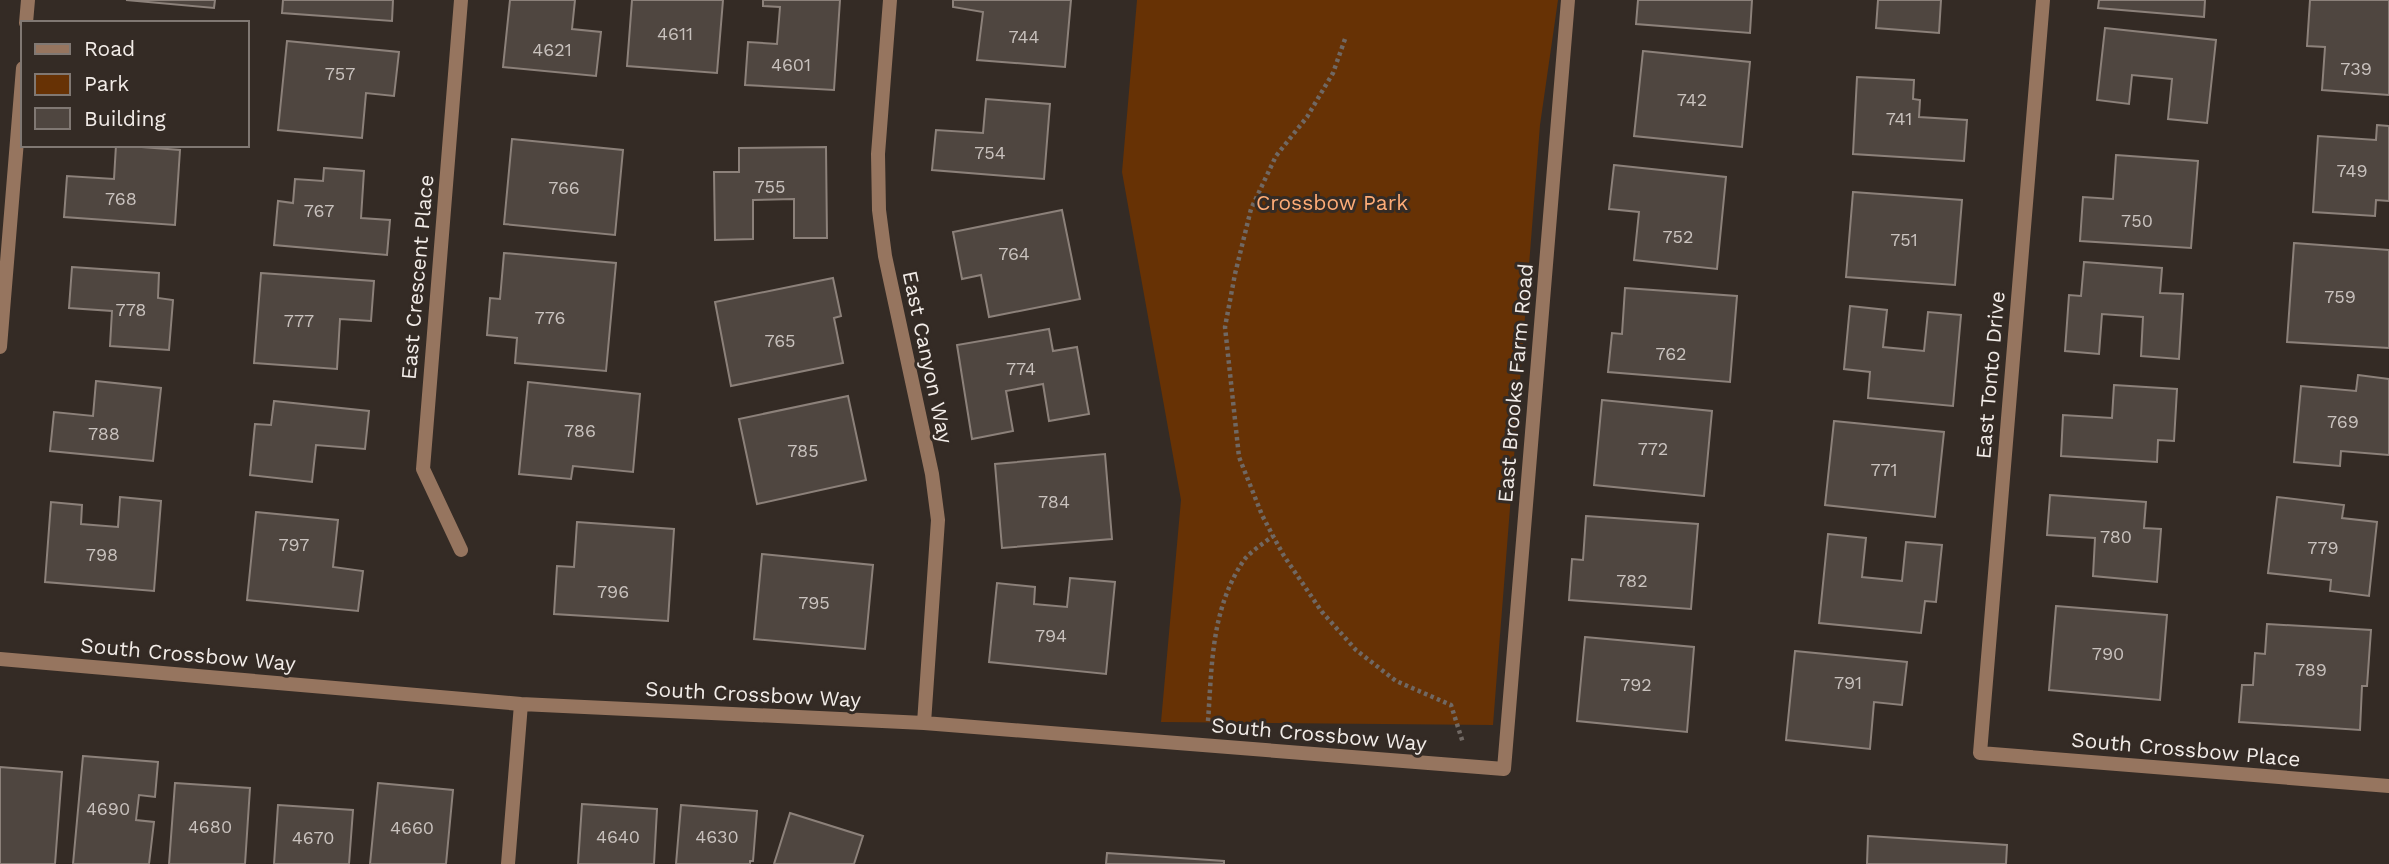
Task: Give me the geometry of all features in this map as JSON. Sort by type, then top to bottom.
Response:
[{"type":"street","points":[[26,21],[28,0]]},
{"type":"street","name":"East Crescent Place","points":[[461,0],[423,469],[461,550]]},
{"type":"street","name":"East Canyon Way","points":[[890,0],[878,154],[879,210],[885,256],[932,474],[939,520],[923,723]]},
{"type":"street","name":"East Brooks Farm Road","points":[[1504,769],[1568,0]]},
{"type":"street","name":"East Tonto Drive","points":[[1980,753],[2043,0]]},
{"type":"street","points":[[0,347],[21,92]]},
{"type":"street","name":"South Crossbow Way","points":[[0,659],[521,704],[923,723],[1504,769]]},
{"type":"street","points":[[508,864],[521,704]]},
{"type":"street","name":"South Crossbow Place","points":[[1980,753],[2389,786]]},
{"type":"path","points":[[1345,39],[1333,73],[1307,117],[1276,156],[1251,209],[1235,274],[1226,327],[1240,457],[1273,536],[1322,612],[1356,650],[1396,681],[1451,705],[1471,767]]},
{"type":"path","points":[[1206,746],[1215,626],[1246,558],[1273,536]]},
{"type":"green space","name":"Crossbow Park","points":[[1137,0],[1558,0],[1540,125],[1493,725],[1161,722],[1181,500],[1122,172]]},
{"type":"building","points":[[126,0],[215,0],[214,8]]},
{"type":"building","points":[[283,0],[393,0],[392,21],[282,13]]},
{"type":"building","points":[[510,0],[575,0],[572,29],[601,32],[596,76],[503,67]]},
{"type":"building","points":[[632,0],[723,0],[717,73],[627,66]]},
{"type":"building","points":[[763,0],[840,0],[834,90],[745,85],[748,42],[777,44],[780,7],[763,6]]},
{"type":"building","points":[[953,0],[1071,0],[1065,67],[977,60],[983,12],[953,7]]},
{"type":"building","points":[[1638,0],[1752,0],[1750,33],[1636,24]]},
{"type":"building","points":[[1878,0],[1941,0],[1939,33],[1876,28]]},
{"type":"building","points":[[2099,0],[2205,0],[2204,17],[2098,8]]},
{"type":"building","points":[[2310,0],[2389,0],[2389,95],[2322,90],[2325,47],[2307,46]]},
{"type":"building","points":[[2105,28],[2216,40],[2207,123],[2168,119],[2172,79],[2132,75],[2129,104],[2097,100]]},
{"type":"building","points":[[287,41],[399,52],[394,96],[366,93],[362,138],[278,130]]},
{"type":"building","points":[[1643,51],[1750,62],[1742,147],[1634,136]]},
{"type":"building","points":[[1857,77],[1914,80],[1913,99],[1920,100],[1919,117],[1967,120],[1964,161],[1853,154]]},
{"type":"building","points":[[986,99],[1050,104],[1044,179],[932,170],[936,130],[983,133]]},
{"type":"building","points":[[2377,125],[2389,126],[2389,201],[2376,200],[2375,216],[2313,212],[2318,136],[2376,140]]},
{"type":"building","points":[[512,139],[623,150],[615,235],[504,224]]},
{"type":"building","points":[[116,147],[180,150],[175,225],[64,217],[67,176],[114,179]]},
{"type":"building","points":[[826,147],[827,238],[794,238],[794,199],[753,200],[753,239],[715,240],[714,172],[739,172],[739,148]]},
{"type":"building","points":[[2116,155],[2198,161],[2191,248],[2080,241],[2083,197],[2113,199]]},
{"type":"building","points":[[1614,165],[1726,177],[1717,269],[1634,260],[1639,212],[1609,209]]},
{"type":"building","points":[[324,168],[364,171],[361,218],[390,220],[387,255],[274,245],[278,201],[293,203],[295,179],[323,181]]},
{"type":"building","points":[[1853,192],[1962,200],[1955,285],[1846,277]]},
{"type":"building","points":[[1062,210],[1080,299],[989,317],[981,275],[962,279],[953,232]]},
{"type":"building","points":[[2294,243],[2389,250],[2389,348],[2287,342]]},
{"type":"building","points":[[504,253],[616,263],[606,371],[515,363],[517,338],[487,335],[490,298],[500,299]]},
{"type":"building","points":[[2084,262],[2162,268],[2160,293],[2183,294],[2179,359],[2141,356],[2143,317],[2102,314],[2099,354],[2065,351],[2069,295],[2081,296]]},
{"type":"building","points":[[72,267],[159,273],[158,298],[173,300],[169,350],[110,346],[112,311],[69,308]]},
{"type":"building","points":[[261,273],[374,281],[371,321],[340,319],[337,369],[254,363]]},
{"type":"building","points":[[833,278],[841,316],[834,318],[843,363],[731,386],[715,302]]},
{"type":"building","points":[[1625,288],[1737,296],[1730,382],[1608,372],[1612,333],[1622,334]]},
{"type":"building","points":[[1850,306],[1887,310],[1883,347],[1924,351],[1928,312],[1961,315],[1953,406],[1868,398],[1870,372],[1844,369]]},
{"type":"building","points":[[1049,329],[1053,351],[1077,347],[1089,414],[1049,421],[1043,384],[1006,391],[1013,431],[972,439],[957,345]]},
{"type":"building","points":[[2358,375],[2389,379],[2389,455],[2341,451],[2340,466],[2294,462],[2301,386],[2356,391]]},
{"type":"building","points":[[96,381],[161,388],[153,461],[50,451],[54,412],[93,416]]},
{"type":"building","points":[[528,382],[640,394],[633,472],[573,466],[571,479],[519,474]]},
{"type":"building","points":[[2114,385],[2177,389],[2174,441],[2158,440],[2157,462],[2061,456],[2063,415],[2112,418]]},
{"type":"building","points":[[848,396],[866,480],[757,504],[739,419]]},
{"type":"building","points":[[1602,400],[1712,411],[1704,496],[1594,485]]},
{"type":"building","points":[[274,401],[369,411],[365,449],[316,445],[312,482],[250,475],[255,424],[271,425]]},
{"type":"building","points":[[1834,421],[1944,432],[1935,517],[1825,505]]},
{"type":"building","points":[[1105,454],[1112,539],[1002,548],[995,464]]},
{"type":"building","points":[[2050,495],[2146,502],[2144,528],[2161,529],[2157,582],[2093,576],[2095,538],[2047,535]]},
{"type":"building","points":[[120,497],[161,501],[154,591],[45,582],[51,502],[82,505],[81,524],[118,527]]},
{"type":"building","points":[[2277,497],[2344,505],[2342,518],[2377,522],[2369,596],[2330,591],[2331,580],[2268,573]]},
{"type":"building","points":[[256,512],[338,520],[333,567],[363,571],[358,611],[247,600]]},
{"type":"building","points":[[1586,516],[1698,524],[1691,609],[1569,600],[1572,559],[1583,560]]},
{"type":"building","points":[[577,522],[674,529],[668,621],[554,614],[557,566],[574,567]]},
{"type":"building","points":[[1828,534],[1866,538],[1862,577],[1902,581],[1906,542],[1942,545],[1936,602],[1925,601],[1921,633],[1819,623]]},
{"type":"building","points":[[762,554],[873,565],[865,649],[754,639]]},
{"type":"building","points":[[1070,578],[1115,582],[1106,674],[989,662],[997,583],[1035,587],[1034,604],[1067,607]]},
{"type":"building","points":[[2056,606],[2167,615],[2160,700],[2049,690]]},
{"type":"building","points":[[2267,624],[2371,630],[2367,686],[2362,686],[2360,730],[2239,722],[2242,685],[2253,685],[2255,653],[2265,654]]},
{"type":"building","points":[[1585,637],[1694,647],[1687,732],[1577,721]]},
{"type":"building","points":[[1795,651],[1907,662],[1902,705],[1874,702],[1870,749],[1786,740]]},
{"type":"building","points":[[83,756],[158,762],[155,797],[139,795],[136,820],[154,822],[149,864],[73,864]]},
{"type":"building","points":[[0,767],[62,772],[55,864],[0,864]]},
{"type":"building","points":[[175,783],[250,788],[245,864],[169,864]]},
{"type":"building","points":[[378,783],[453,790],[446,864],[370,864]]},
{"type":"building","points":[[582,804],[657,809],[654,864],[578,864]]},
{"type":"building","points":[[278,805],[353,810],[349,864],[274,864]]},
{"type":"building","points":[[681,805],[757,811],[753,861],[750,861],[750,864],[676,864]]},
{"type":"building","points":[[790,813],[863,836],[854,864],[774,864]]},
{"type":"building","points":[[1868,836],[2007,845],[2006,864],[1867,864]]},
{"type":"building","points":[[1107,853],[1224,861],[1224,864],[1106,864]]}]
